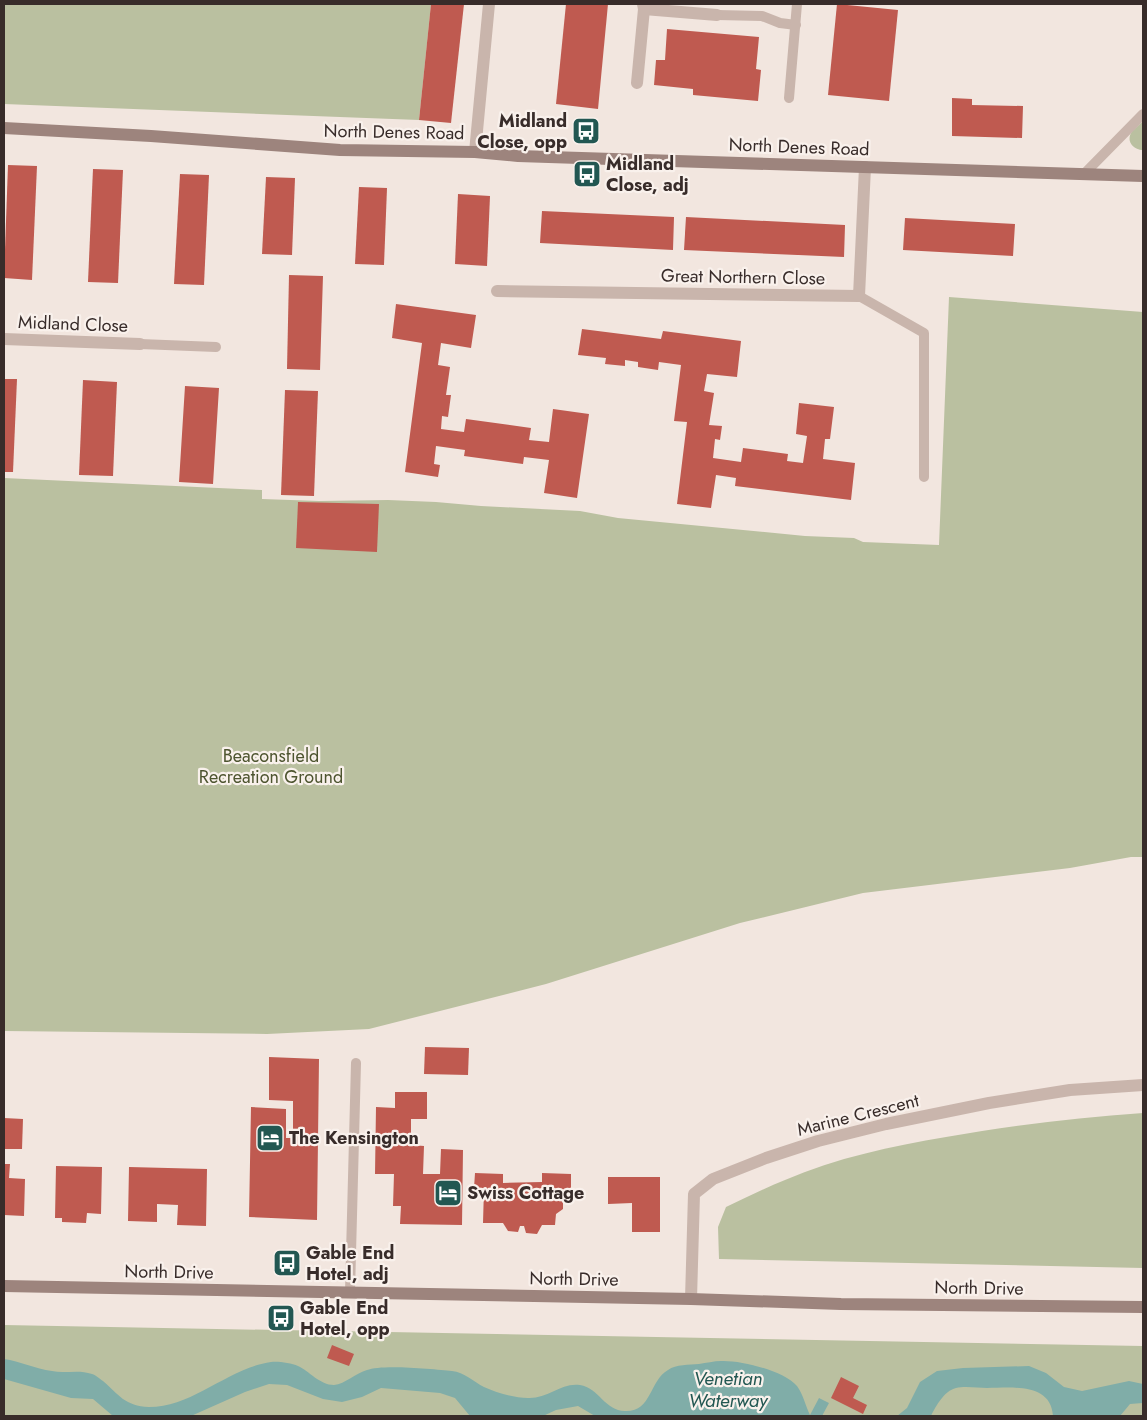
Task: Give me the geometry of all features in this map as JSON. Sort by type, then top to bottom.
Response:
[{"type":"street","points":[[475,152],[489,4]]},
{"type":"street","points":[[637,83],[644,6],[717,15]]},
{"type":"street","name":"North Denes Road","points":[[4,128],[151,136],[340,150],[475,152],[518,156],[1143,176]]},
{"type":"street","points":[[859,296],[865,166]]},
{"type":"street","name":"Great Northern Close","points":[[497,291],[859,296]]},
{"type":"street","name":"Midland Close","points":[[4,339],[140,344]]},
{"type":"street","name":"Marine Crescent","points":[[691,1299],[694,1194],[713,1179],[766,1158],[818,1141],[886,1124],[989,1103],[1070,1090],[1143,1085]]},
{"type":"street","name":"North Drive","points":[[4,1286],[691,1299],[841,1304],[1143,1308]]},
{"type":"lane","points":[[788,98],[798,4]]},
{"type":"lane","points":[[717,15],[762,16],[780,23],[796,25]]},
{"type":"lane","points":[[1084,174],[1143,114]]},
{"type":"lane","points":[[859,296],[924,333],[924,477]]},
{"type":"lane","points":[[140,344],[216,347]]},
{"type":"lane","points":[[350,1292],[356,1063]]},
{"type":"green space","points":[[4,4],[431,4],[419,120],[4,104]]},
{"type":"green space","points":[[1143,121],[1143,150],[1137,149],[1130,143],[1130,137],[1132,132]]},
{"type":"green space","name":"Beaconsfield Recreation Ground","points":[[949,297],[1143,312],[1143,857],[1131,857],[1070,868],[863,893],[740,923],[546,984],[369,1029],[267,1034],[4,1031],[4,478],[262,490],[262,499],[319,501],[388,500],[580,511],[618,518],[805,536],[854,538],[863,542],[939,545]]},
{"type":"green space","points":[[1143,1113],[1143,1268],[719,1259],[718,1227],[726,1207],[778,1183],[824,1165],[885,1149],[995,1129],[1044,1122]]},
{"type":"green space","points":[[4,1325],[1143,1346],[1143,1416],[4,1416]]},
{"type":"water","name":"Venetian Waterway","points":[[4,1359],[57,1372],[92,1374],[128,1402],[149,1407],[181,1401],[240,1372],[255,1366],[274,1362],[298,1366],[324,1383],[334,1385],[367,1370],[396,1367],[456,1372],[489,1389],[523,1398],[535,1398],[567,1386],[580,1385],[592,1390],[612,1407],[625,1411],[640,1407],[657,1381],[671,1368],[683,1365],[729,1361],[773,1371],[791,1381],[799,1389],[810,1415],[819,1398],[829,1403],[822,1416],[595,1416],[578,1406],[556,1410],[543,1416],[470,1416],[455,1398],[440,1393],[381,1388],[362,1397],[342,1402],[323,1399],[287,1385],[269,1384],[245,1392],[191,1416],[113,1416],[93,1399],[71,1398],[4,1379]]},
{"type":"water","points":[[1029,1366],[1046,1373],[1064,1387],[1082,1391],[1129,1381],[1143,1384],[1143,1403],[1130,1404],[1120,1416],[1053,1416],[1051,1405],[1038,1392],[1018,1388],[963,1387],[948,1392],[931,1416],[897,1416],[907,1408],[920,1382],[937,1371],[963,1368]]},
{"type":"building","points":[[431,4],[464,4],[451,123],[419,120]]},
{"type":"building","points":[[566,4],[608,4],[598,109],[556,104]]},
{"type":"building","points":[[837,4],[898,10],[889,101],[828,95]]},
{"type":"building","points":[[667,29],[759,37],[756,69],[761,70],[758,101],[693,95],[693,89],[654,85],[656,60],[665,60]]},
{"type":"building","points":[[952,98],[972,99],[972,105],[1023,106],[1022,138],[952,136]]},
{"type":"building","points":[[8,165],[37,166],[32,280],[4,278]]},
{"type":"building","points":[[93,169],[123,170],[118,283],[88,282]]},
{"type":"building","points":[[180,174],[209,175],[204,285],[174,284]]},
{"type":"building","points":[[266,177],[295,178],[292,255],[262,254]]},
{"type":"building","points":[[359,187],[387,188],[384,265],[355,264]]},
{"type":"building","points":[[458,194],[490,196],[487,266],[455,264]]},
{"type":"building","points":[[542,211],[674,217],[673,250],[540,243]]},
{"type":"building","points":[[686,217],[845,225],[844,257],[684,250]]},
{"type":"building","points":[[905,218],[1015,224],[1013,256],[903,250]]},
{"type":"building","points":[[289,275],[323,276],[320,370],[287,369]]},
{"type":"building","points":[[396,304],[476,315],[471,348],[441,343],[438,365],[450,367],[446,395],[451,395],[448,417],[442,416],[441,429],[464,432],[466,419],[531,428],[529,440],[549,442],[553,409],[589,414],[577,498],[544,493],[549,460],[524,457],[523,464],[464,456],[465,450],[436,446],[434,464],[440,465],[438,477],[405,472],[422,343],[392,338]]},
{"type":"building","points":[[582,329],[661,339],[663,331],[741,341],[737,377],[707,374],[704,391],[714,393],[709,425],[722,426],[720,440],[715,439],[713,458],[741,462],[743,448],[788,454],[787,461],[803,463],[807,436],[796,434],[799,403],[834,407],[830,439],[825,439],[823,459],[855,463],[851,500],[735,486],[736,478],[716,475],[711,508],[677,504],[687,422],[674,421],[681,365],[659,362],[658,370],[638,367],[638,362],[625,360],[625,366],[605,364],[606,358],[578,355]]},
{"type":"building","points":[[4,379],[17,379],[13,472],[4,472]]},
{"type":"building","points":[[83,380],[117,382],[113,476],[79,475]]},
{"type":"building","points":[[185,386],[219,388],[213,484],[179,482]]},
{"type":"building","points":[[285,390],[318,391],[314,496],[281,495]]},
{"type":"building","points":[[298,502],[379,504],[377,552],[296,548]]},
{"type":"building","points":[[425,1047],[469,1048],[468,1075],[424,1074]]},
{"type":"building","name":"The Kensington","points":[[269,1057],[319,1059],[317,1220],[249,1217],[251,1107],[286,1109],[286,1138],[293,1138],[293,1101],[269,1100]]},
{"type":"building","points":[[395,1092],[427,1092],[427,1119],[411,1119],[411,1145],[424,1146],[423,1174],[440,1174],[441,1149],[463,1150],[462,1225],[400,1224],[401,1206],[393,1206],[394,1174],[375,1174],[376,1107],[395,1108]]},
{"type":"building","points":[[4,1118],[23,1119],[22,1149],[4,1149]]},
{"type":"building","points":[[4,1164],[10,1164],[9,1178],[25,1179],[24,1216],[4,1215]]},
{"type":"building","points":[[56,1166],[102,1167],[101,1214],[87,1213],[86,1223],[62,1222],[62,1218],[55,1218]]},
{"type":"building","points":[[129,1167],[207,1169],[206,1226],[177,1225],[178,1205],[157,1204],[157,1222],[128,1221]]},
{"type":"building","points":[[475,1173],[503,1174],[503,1183],[542,1182],[542,1173],[571,1174],[571,1190],[563,1190],[563,1209],[556,1214],[555,1225],[542,1225],[537,1234],[526,1233],[524,1226],[520,1226],[518,1232],[508,1231],[503,1223],[483,1223],[484,1188],[474,1188]]},
{"type":"building","points":[[608,1177],[660,1177],[660,1232],[632,1232],[632,1203],[608,1204]]},
{"type":"building","points":[[332,1345],[354,1354],[349,1366],[327,1358]]},
{"type":"building","points":[[841,1377],[859,1386],[853,1398],[867,1405],[863,1414],[831,1398]]},
{"type":"place","name":"Midland Close, opp","points":[[586,131]]},
{"type":"place","name":"Midland Close, adj","points":[[587,174]]},
{"type":"place","name":"The Kensington","points":[[270,1138]]},
{"type":"place","name":"Swiss Cottage","points":[[448,1193]]},
{"type":"place","name":"Gable End Hotel, adj","points":[[287,1263]]},
{"type":"place","name":"Gable End Hotel, opp","points":[[281,1318]]}]
